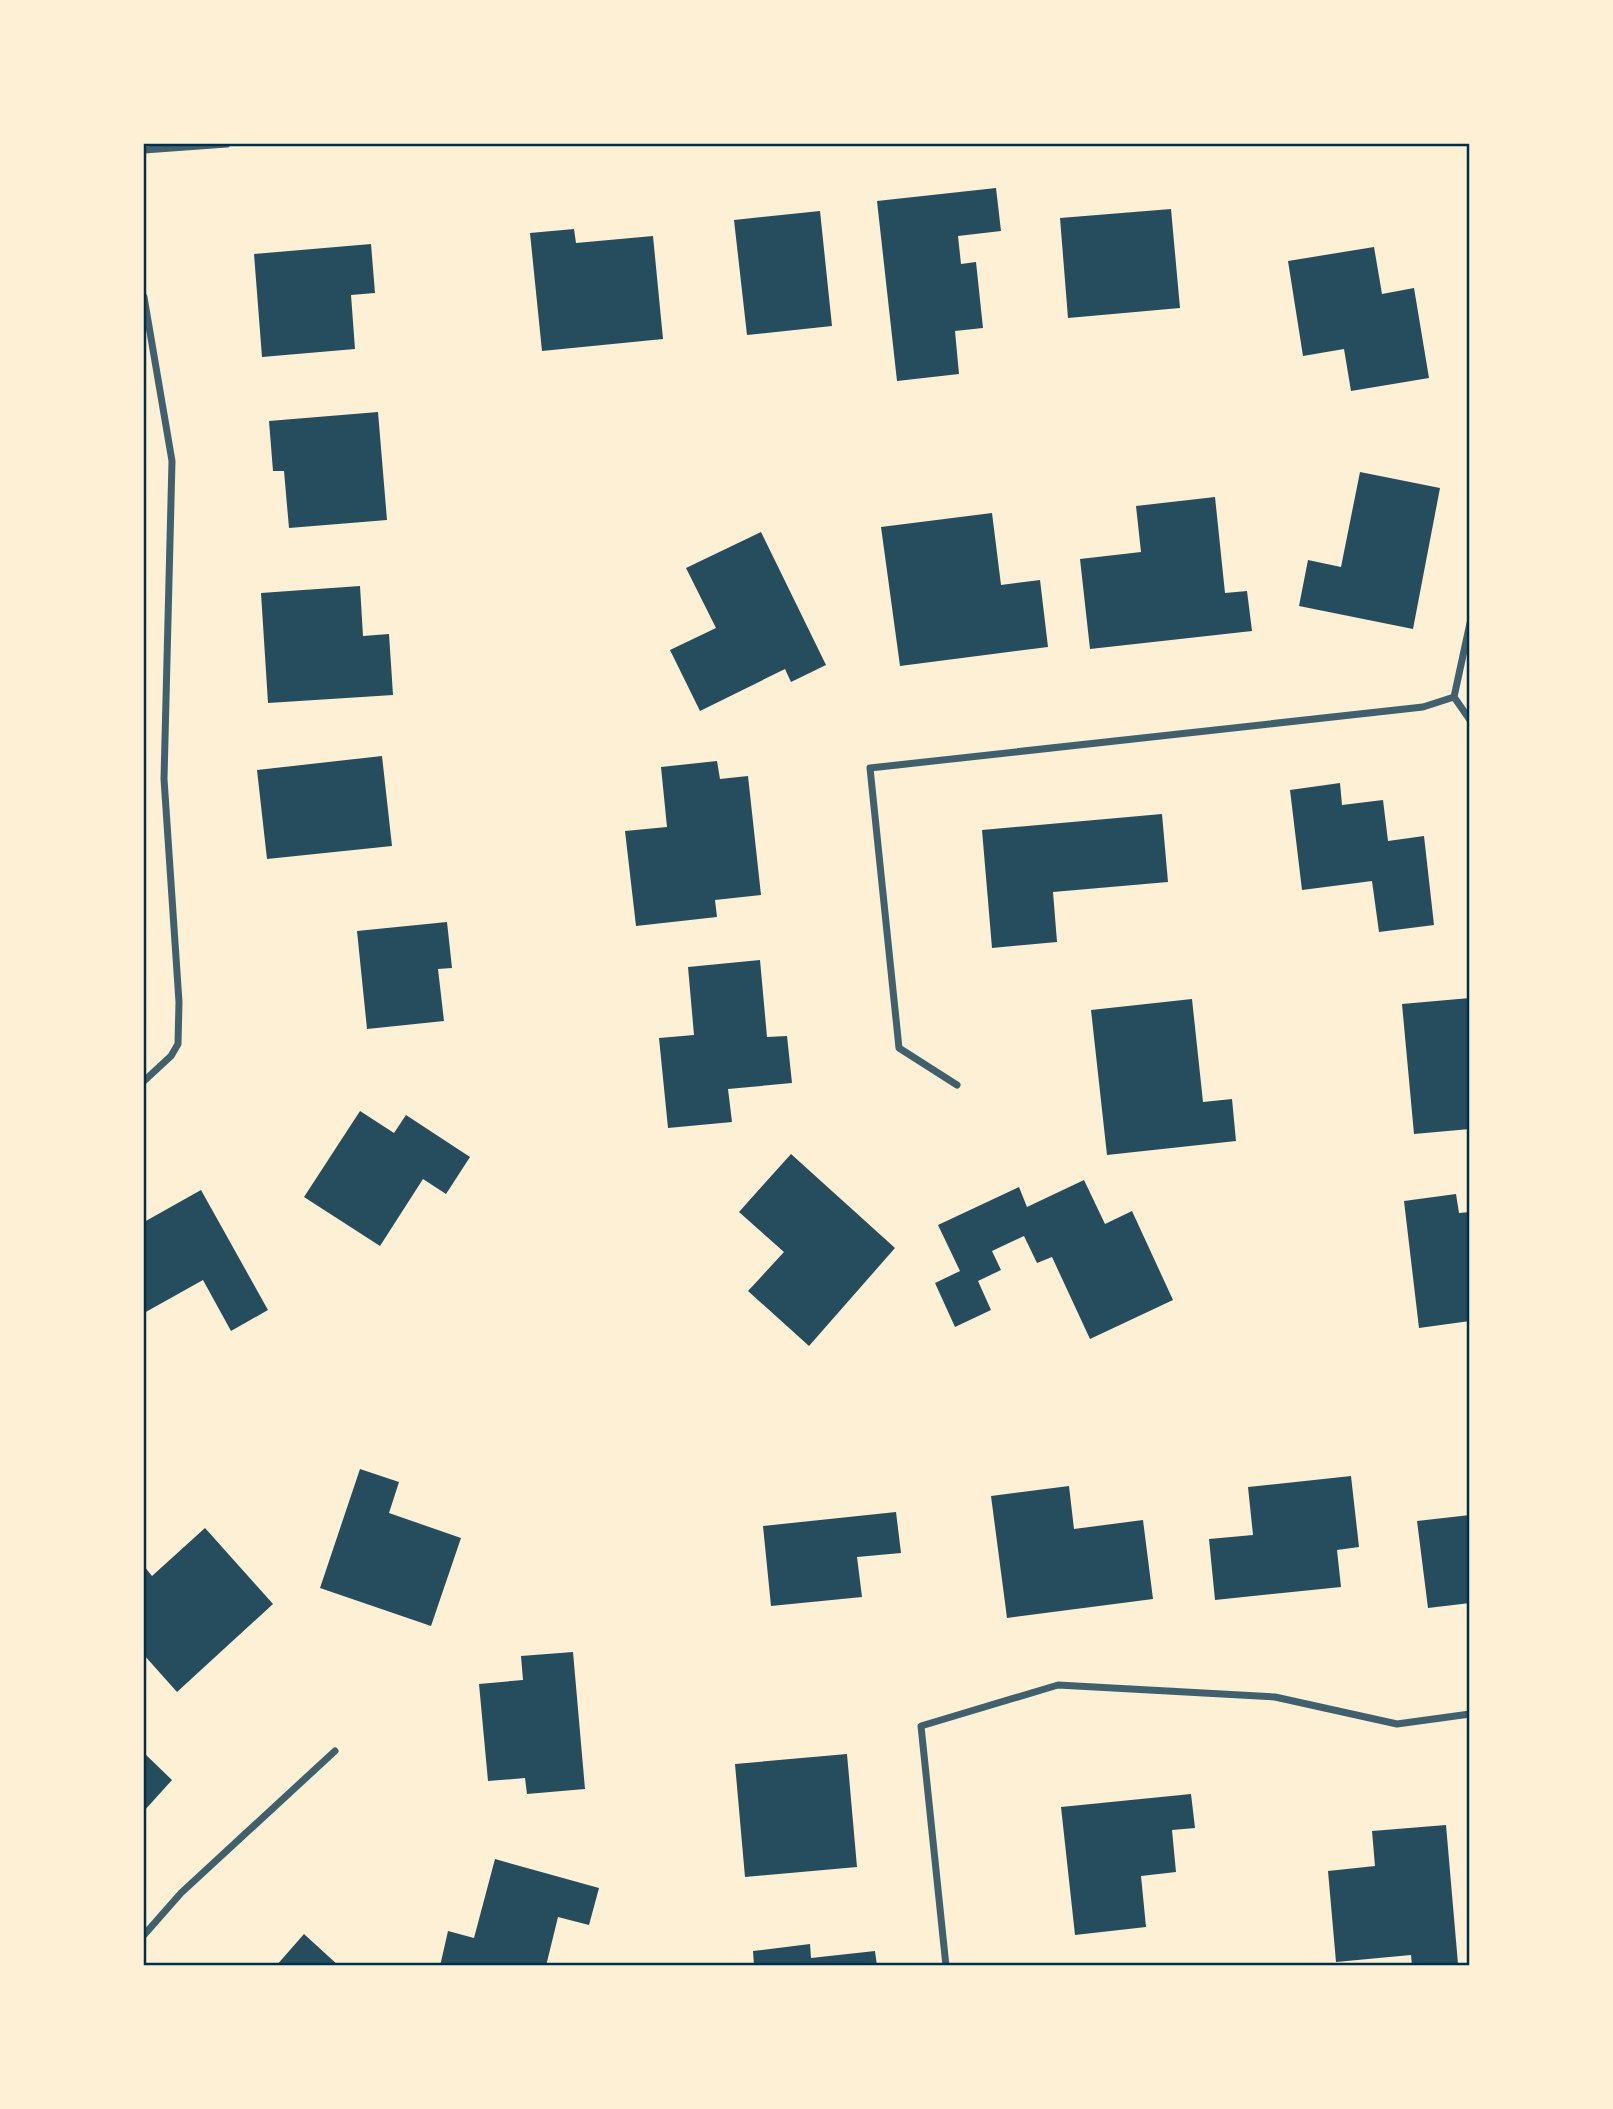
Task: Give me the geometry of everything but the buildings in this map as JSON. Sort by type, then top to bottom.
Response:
[{"type":"street","points":[[144,150],[227,144]]},
{"type":"street","points":[[144,297],[172,461],[164,779],[179,1002],[178,1044],[172,1056],[144,1081]]},
{"type":"street","points":[[1469,623],[1454,697],[1469,720]]},
{"type":"street","points":[[957,1085],[899,1048],[870,768],[1423,707],[1454,697]]},
{"type":"street","points":[[946,1965],[921,1726],[1058,1685],[1275,1697],[1397,1724],[1469,1714]]},
{"type":"street","points":[[144,1935],[181,1893],[335,1751]]}]
